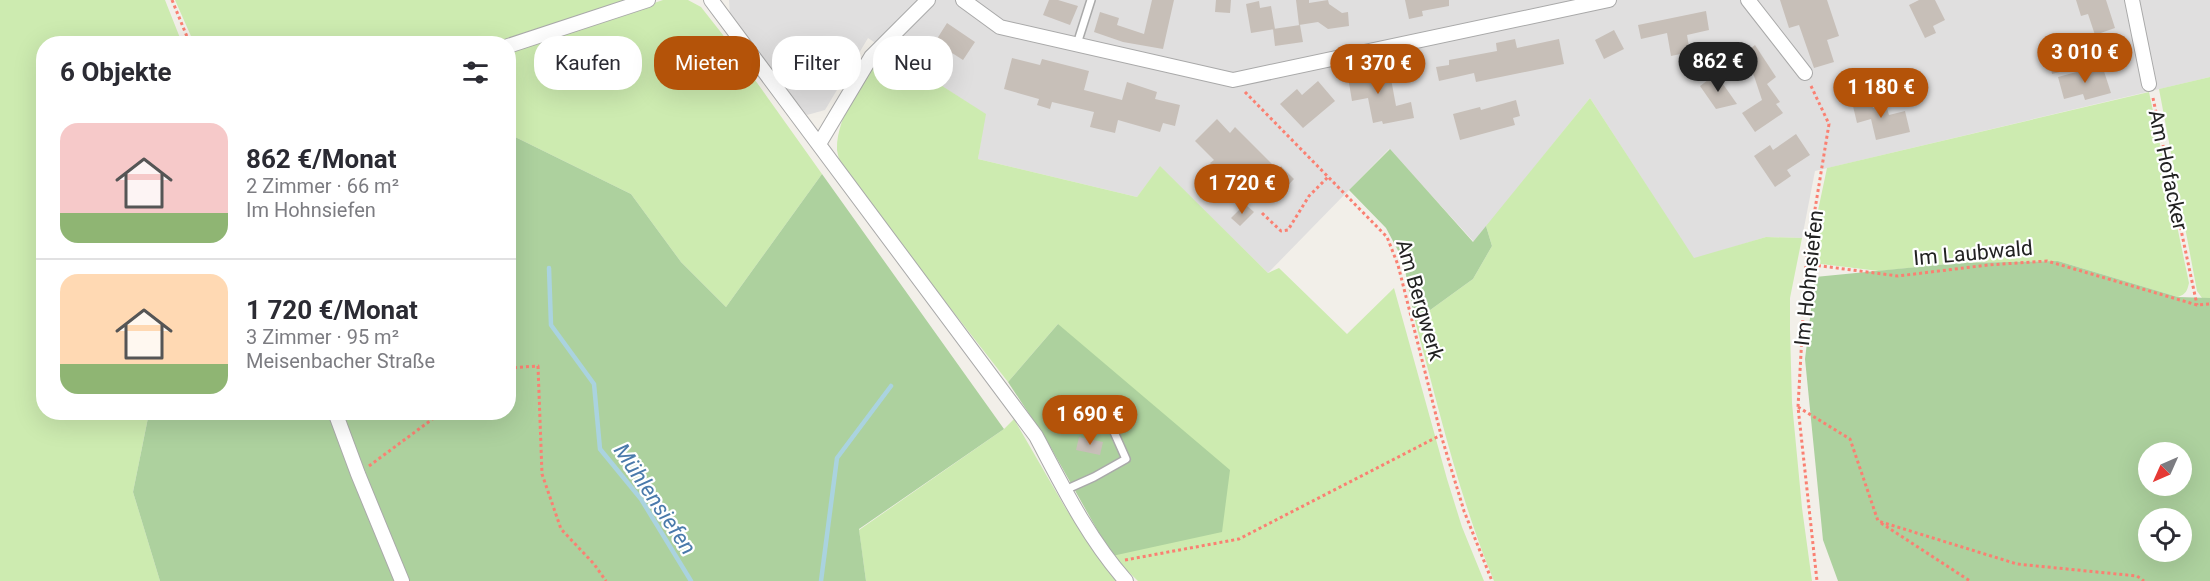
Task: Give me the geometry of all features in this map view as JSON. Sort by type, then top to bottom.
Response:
[{"type":"street","points":[[516,43],[648,0]]},
{"type":"street","points":[[711,0],[1036,436],[1065,490],[1110,562],[1126,581]]},
{"type":"street","points":[[819,144],[871,57],[928,0]]},
{"type":"street","points":[[963,0],[1000,27],[1233,80],[1609,0]]},
{"type":"street","points":[[1748,0],[1805,74]]},
{"type":"street","name":"Am Hofacker","points":[[2132,0],[2150,84]]},
{"type":"street","points":[[338,420],[402,581]]},
{"type":"lane","points":[[1077,44],[1092,0]]},
{"type":"lane","points":[[1065,490],[1126,459],[1114,432]]},
{"type":"path","points":[[172,0],[187,36]]},
{"type":"path","name":"Im Hohnsiefen","points":[[1805,74],[1829,124],[1806,264],[1798,407],[1817,581]]},
{"type":"path","name":"Am Bergwerk","points":[[1233,80],[1387,237],[1398,265],[1464,512],[1492,581]]},
{"type":"path","name":"Am Hofacker","points":[[2150,84],[2197,305]]},
{"type":"path","points":[[1262,213],[1281,231],[1287,230],[1309,196],[1328,177]]},
{"type":"path","name":"Im Laubwald","points":[[1806,264],[1898,276],[1988,265],[2047,261],[2197,305],[2210,304]]},
{"type":"path","points":[[516,367],[538,366],[542,474],[561,529],[594,564],[606,581]]},
{"type":"path","points":[[1798,407],[1850,440],[1878,521],[1970,581]]},
{"type":"path","points":[[358,474],[431,420]]},
{"type":"path","points":[[1110,562],[1239,539],[1442,435]]},
{"type":"path","points":[[1878,521],[2017,564],[2137,576],[2144,581]]},
{"type":"shaded area","points":[[729,0],[2210,0],[2210,77],[1815,171],[1802,238],[1766,237],[1694,259],[1590,98],[1474,242],[1389,149],[1268,273],[1160,167],[1137,197],[978,159],[985,114],[948,90],[953,90],[953,36],[873,36],[873,41],[868,38],[861,50],[861,36],[772,36],[772,70],[760,55],[760,36],[746,36],[730,16]]},
{"type":"shaded area","points":[[788,90],[837,90],[825,110],[807,115]]},
{"type":"green space","points":[[0,0],[165,0],[179,36],[36,36],[36,420],[148,420],[133,492],[160,581],[0,581]]},
{"type":"green space","points":[[175,0],[637,0],[516,39],[516,36],[191,36]]},
{"type":"green space","points":[[663,0],[688,0],[701,7],[724,36],[654,36],[654,90],[760,90],[760,87],[822,174],[726,307],[681,262],[631,194],[516,137],[516,49],[534,43],[534,90],[642,90],[642,36],[556,36]]},
{"type":"green space","points":[[873,65],[873,90],[948,90],[986,114],[978,159],[1137,197],[1160,166],[1268,273],[1279,268],[1347,334],[1394,288],[1447,479],[1462,527],[1484,581],[1138,581],[1112,556],[1058,324],[1008,382],[841,168],[837,150],[841,124],[853,96],[856,90],[861,90],[861,82]]},
{"type":"green space","points":[[2210,77],[2210,298],[2202,298],[2197,291],[2159,89]]},
{"type":"green space","points":[[2149,92],[2189,283],[2186,292],[2181,296],[2058,261],[1958,263],[1879,271],[1821,264],[1812,260],[1809,253],[1827,168]]},
{"type":"green space","points":[[1590,98],[1694,258],[1766,237],[1802,238],[1790,298],[1792,403],[1812,581],[1494,581],[1460,485],[1415,321],[1473,279],[1492,246],[1486,226]]},
{"type":"green space","points":[[516,137],[631,194],[681,262],[726,307],[822,174],[1004,429],[859,529],[866,581],[160,581],[133,492],[148,420],[516,420]]},
{"type":"green space","points":[[1390,149],[1473,242],[1486,226],[1492,246],[1473,279],[1415,321],[1403,260],[1386,228],[1349,190]]},
{"type":"green space","points":[[2058,261],[2178,297],[2210,298],[2210,581],[1838,581],[1823,540],[1805,359],[1815,277],[1958,263]]},
{"type":"green space","points":[[1058,324],[1230,470],[1222,532],[1112,556],[1047,441],[1008,382]]},
{"type":"green space","points":[[1014,419],[1066,509],[1117,581],[866,581],[859,530],[1004,429]]},
{"type":"building","points":[[1049,0],[1058,0],[1078,6],[1070,25],[1043,15]]},
{"type":"building","points":[[1152,0],[1174,0],[1163,49],[1123,42],[1094,32],[1100,12],[1119,18],[1117,25],[1144,34]]},
{"type":"building","points":[[1216,0],[1231,0],[1230,13],[1215,12]]},
{"type":"building","points":[[1296,0],[1309,0],[1309,3],[1328,0],[1329,4],[1342,13],[1348,12],[1349,26],[1328,29],[1318,22],[1299,25]]},
{"type":"building","points":[[1405,0],[1449,0],[1449,6],[1422,11],[1423,16],[1409,19]]},
{"type":"building","points":[[1780,0],[1827,0],[1839,36],[1827,40],[1834,62],[1814,68],[1799,25],[1789,28]]},
{"type":"building","points":[[1919,0],[1935,0],[1945,20],[1933,26],[1936,33],[1925,38],[1909,5]]},
{"type":"building","points":[[2076,0],[2106,0],[2115,28],[2095,35],[2088,14],[2081,16]]},
{"type":"building","points":[[1259,1],[1260,8],[1271,6],[1275,29],[1251,33],[1246,4]]},
{"type":"building","points":[[1706,11],[1709,30],[1687,35],[1690,52],[1671,56],[1667,33],[1641,39],[1638,25]]},
{"type":"building","points":[[947,23],[975,42],[963,60],[953,54],[953,36],[939,36]]},
{"type":"building","points":[[1300,25],[1303,42],[1275,46],[1273,29]]},
{"type":"building","points":[[1614,30],[1624,49],[1604,59],[1595,40]]},
{"type":"building","points":[[1515,39],[1517,48],[1559,39],[1564,64],[1476,82],[1474,73],[1439,81],[1436,67],[1449,65],[1449,60],[1497,51],[1496,43]]},
{"type":"building","points":[[1755,45],[1776,77],[1767,84],[1780,102],[1776,104],[1783,113],[1755,132],[1742,113],[1762,100],[1754,76],[1741,56]]},
{"type":"building","points":[[2063,56],[2067,70],[2052,74],[2049,60]]},
{"type":"building","points":[[1012,58],[1040,65],[1042,59],[1089,71],[1084,90],[1122,100],[1127,82],[1157,92],[1155,99],[1180,105],[1175,126],[1163,123],[1160,132],[1118,120],[1115,133],[1090,127],[1094,112],[1052,102],[1050,109],[1037,105],[1039,99],[1004,89]]},
{"type":"building","points":[[2102,65],[2111,93],[2085,100],[2083,94],[2064,99],[2058,77]]},
{"type":"building","points":[[1374,66],[1375,71],[1389,68],[1396,106],[1411,102],[1414,118],[1383,124],[1382,121],[1373,123],[1368,98],[1352,101],[1347,71]]},
{"type":"building","points":[[1716,74],[1737,104],[1716,109],[1700,86]]},
{"type":"building","points":[[1318,81],[1335,101],[1303,128],[1280,104],[1297,89],[1302,95]]},
{"type":"building","points":[[1871,97],[1873,108],[1886,105],[1889,115],[1905,111],[1910,132],[1876,140],[1871,119],[1857,123],[1852,102]]},
{"type":"building","points":[[1516,100],[1520,116],[1513,118],[1515,125],[1460,140],[1453,114],[1480,107],[1481,110]]},
{"type":"building","points":[[1217,119],[1230,133],[1235,127],[1278,170],[1281,166],[1294,179],[1274,200],[1245,170],[1240,175],[1229,164],[1219,173],[1210,163],[1214,160],[1195,141]]},
{"type":"building","points":[[1796,134],[1810,155],[1787,170],[1791,176],[1775,187],[1754,156],[1770,145],[1773,150]]},
{"type":"building","points":[[1245,204],[1254,212],[1240,226],[1231,218]]},
{"type":"building","points":[[1079,437],[1103,442],[1100,455],[1076,450]]},
{"type":"waterway","name":"Mühlensiefen","points":[[549,268],[551,325],[594,384],[600,449],[641,499],[691,581]]},
{"type":"waterway","points":[[821,581],[837,458],[891,386]]}]
